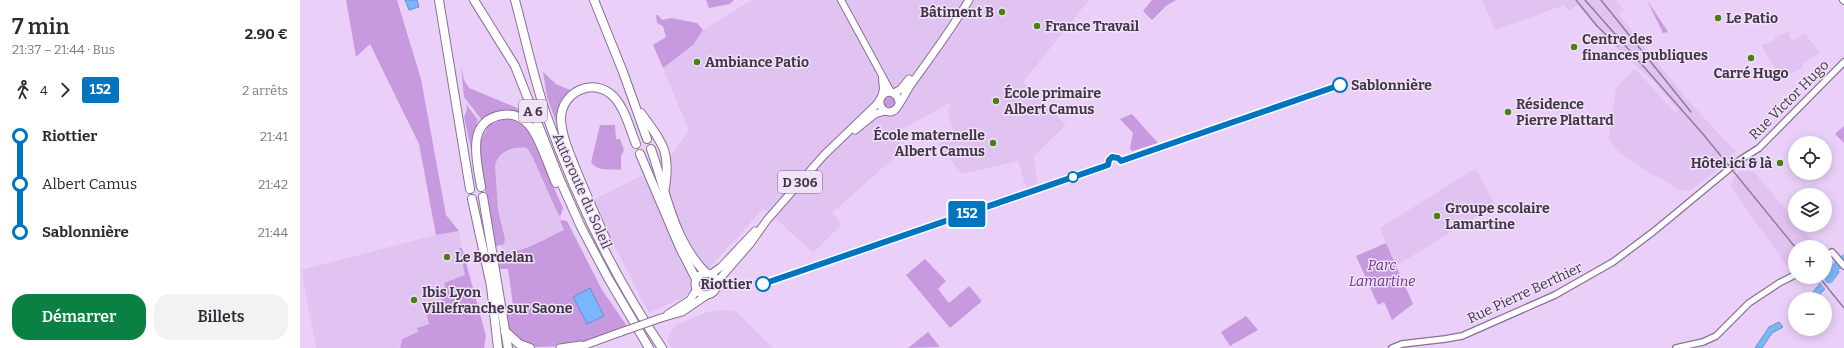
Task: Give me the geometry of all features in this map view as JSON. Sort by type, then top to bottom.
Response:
[{"type":"highway","points":[[439,0],[470,188]]},
{"type":"highway","name":"Autoroute du Soleil","points":[[474,0],[515,66],[560,180],[581,227],[608,278],[649,348]]},
{"type":"highway","name":"Autoroute du Soleil","points":[[515,0],[541,97],[560,151],[591,223],[638,310],[662,348]]},
{"type":"highway","points":[[594,0],[636,105],[647,139]]},
{"type":"highway","points":[[636,144],[620,106],[615,98],[604,89],[594,87],[581,89],[571,95],[565,102],[561,115],[562,127],[570,155],[590,206],[638,310]]},
{"type":"highway","points":[[636,105],[658,136],[667,158],[668,171],[665,194]]},
{"type":"highway","points":[[481,187],[475,146],[479,130],[490,119],[498,116],[506,114],[518,116],[533,130],[596,267],[649,348]]},
{"type":"highway","points":[[651,149],[665,194],[688,251],[708,273]]},
{"type":"highway","points":[[640,154],[680,248],[696,279]]},
{"type":"highway","points":[[483,197],[508,348]]},
{"type":"highway","points":[[472,199],[491,286],[498,348]]},
{"type":"highway","points":[[505,331],[519,344],[530,348]]},
{"type":"main road","points":[[841,0],[882,77],[892,93],[898,97],[899,102]]},
{"type":"main road","points":[[882,77],[883,89],[880,99],[881,108],[890,112],[895,110],[969,0]]},
{"type":"main road","points":[[880,99],[884,94],[892,93],[901,89],[929,54],[940,44]]},
{"type":"main road","name":"D 306","points":[[708,273],[721,267],[880,99]]},
{"type":"main road","name":"D 306","points":[[834,146],[875,114],[885,111]]},
{"type":"main road","name":"D 306","points":[[717,282],[750,244],[767,220]]},
{"type":"main road","points":[[560,348],[580,347],[682,312],[694,306],[707,295],[715,291],[717,282],[715,277],[708,273],[700,275],[696,279],[697,289],[701,294],[707,295]]},
{"type":"main road","points":[[661,318],[690,300],[697,289]]},
{"type":"street","name":"Rue Victor Hugo","points":[[1750,154],[1759,148],[1844,62]]},
{"type":"street","name":"Rue Pierre Berthier","points":[[1392,348],[1402,344],[1462,336],[1555,295],[1622,256],[1729,169],[1750,154]]},
{"type":"street","points":[[1832,252],[1844,266]]},
{"type":"street","points":[[1676,348],[1703,342],[1716,336],[1749,303],[1779,283],[1788,279]]},
{"type":"shaded area","points":[[752,0],[1089,0],[1023,82],[1066,125],[1033,157],[1038,183],[1026,188],[1018,161],[962,174],[938,144],[955,138],[948,112],[951,102],[896,133],[903,150],[832,213],[838,219],[840,226],[813,253],[764,208],[685,297],[649,313],[591,201],[665,164],[689,131],[663,68],[693,45],[703,30]]},
{"type":"shaded area","points":[[1482,0],[1616,0],[1624,10],[1619,14],[1635,35],[1687,99],[1736,151],[1733,157],[1691,190],[1678,190],[1664,180],[1651,174],[1619,152],[1612,145],[1609,137],[1616,89],[1619,84],[1635,69],[1676,113],[1678,111],[1653,81],[1609,42],[1578,5],[1569,11],[1564,5],[1495,30]]},
{"type":"shaded area","points":[[1789,32],[1792,42],[1804,33],[1820,52],[1802,64],[1803,68],[1784,77],[1783,74],[1779,76],[1761,45],[1775,40],[1774,37]]},
{"type":"shaded area","points":[[511,143],[529,146],[560,212],[562,221],[569,233],[507,258],[502,253],[492,174],[500,147]]},
{"type":"shaded area","name":"Groupe scolaire Lamartine","points":[[1476,168],[1495,205],[1396,266],[1380,228]]},
{"type":"shaded area","points":[[1740,171],[1753,171],[1788,212],[1788,232],[1805,232],[1812,240],[1788,240],[1788,265],[1786,265],[1731,187],[1735,176]]},
{"type":"shaded area","points":[[459,231],[462,248],[459,249],[465,275],[441,296],[442,305],[429,324],[417,328],[418,332],[402,339],[399,348],[316,348],[301,270],[436,235]]},
{"type":"shaded area","points":[[721,310],[736,311],[773,348],[672,348],[667,341],[671,331],[677,324],[707,312]]},
{"type":"green space","points":[[346,0],[397,0],[421,79],[446,215],[459,231],[436,235],[419,144],[370,44],[356,57]]},
{"type":"green space","points":[[706,0],[734,0],[730,4],[709,8]]},
{"type":"green space","points":[[1152,0],[1176,0],[1166,6],[1152,20],[1143,11]]},
{"type":"green space","points":[[1647,0],[1668,32],[1663,33]]},
{"type":"green space","points":[[656,15],[658,15],[662,20],[671,18],[697,23],[703,30],[693,45],[663,68],[653,45],[666,37],[663,26],[657,23]]},
{"type":"green space","points":[[461,67],[464,80],[469,88],[520,109],[526,117],[509,112],[498,112],[483,120],[481,119],[464,97]]},
{"type":"green space","points":[[543,72],[556,84],[570,90],[566,93],[559,104],[556,122],[547,97]]},
{"type":"green space","points":[[890,96],[895,102],[891,108],[884,105],[885,99]]},
{"type":"green space","points":[[466,104],[478,120],[472,138],[471,149],[464,117],[467,110]]},
{"type":"green space","points":[[1132,114],[1158,143],[1132,151],[1130,148],[1133,133],[1120,119]]},
{"type":"green space","points":[[505,119],[513,120],[519,123],[530,134],[563,208],[561,215],[559,216],[527,148],[512,149],[503,153],[499,157],[495,166],[498,210],[505,239],[504,244],[494,247],[480,157],[481,139],[489,125]]},
{"type":"green space","points":[[600,125],[615,125],[616,139],[620,139],[624,150],[621,156],[621,170],[600,169],[591,162]]},
{"type":"green space","points":[[1844,126],[1844,143],[1835,134]]},
{"type":"green space","points":[[560,221],[567,221],[602,290],[627,326],[579,343],[563,346],[537,347],[525,345],[509,330],[505,314],[513,305],[508,269],[497,269],[497,255],[499,253],[508,253],[524,249],[564,230]]},
{"type":"green space","name":"Parc Lamartine","points":[[1386,243],[1413,304],[1392,320],[1384,302],[1378,305],[1356,256]]},
{"type":"green space","points":[[459,248],[462,248],[486,336],[484,348],[400,348],[402,339],[418,332],[417,328],[429,324],[426,311],[442,305],[441,296],[439,297],[438,293],[446,290],[444,283],[465,275]]},
{"type":"green space","points":[[925,259],[946,281],[938,289],[949,303],[969,286],[981,300],[981,302],[950,328],[906,275]]},
{"type":"green space","points":[[1246,316],[1258,330],[1230,346],[1221,332]]},
{"type":"green space","points":[[928,332],[940,347],[908,348]]},
{"type":"water","points":[[405,0],[417,0],[419,7],[409,10]]},
{"type":"water","points":[[1832,266],[1839,272],[1832,282]]},
{"type":"water","points":[[1820,284],[1830,284],[1822,292],[1813,292]]},
{"type":"water","points":[[590,288],[604,316],[587,324],[573,297]]},
{"type":"water","points":[[1779,322],[1783,327],[1772,333],[1762,348],[1755,348],[1769,327]]},
{"type":"pier","points":[[1821,284],[1832,284],[1826,290]]},
{"type":"waterway","points":[[1832,272],[1844,259]]},
{"type":"railway","points":[[1576,0],[1597,26],[1618,46]]},
{"type":"railway","points":[[1585,0],[1703,134],[1789,240]]},
{"type":"railway","points":[[1601,0],[1691,112]]},
{"type":"railway","points":[[1825,284],[1844,308]]},
{"type":"bus line","name":"152","points":[[763,284],[922,228],[1100,168],[1108,165],[1109,160],[1112,157],[1116,157],[1121,161],[1131,156],[1297,101],[1340,85]]},
{"type":"place","name":"Bâtiment B","points":[[1002,12]]},
{"type":"place","name":"Le Patio","points":[[1718,18]]},
{"type":"place","name":"France Travail","points":[[1037,26]]},
{"type":"place","name":"Centre des finances publiques","points":[[1574,47]]},
{"type":"place","name":"Carré Hugo","points":[[1751,58]]},
{"type":"place","name":"Ambiance Patio","points":[[697,62]]},
{"type":"place","name":"Sablonnière","points":[[1340,85]]},
{"type":"place","name":"École primaire Albert Camus","points":[[996,101]]},
{"type":"place","name":"Résidence Pierre Plattard","points":[[1508,112]]},
{"type":"place","name":"École maternelle Albert Camus","points":[[993,143]]},
{"type":"place","name":"Hôtel ici & là","points":[[1780,163]]},
{"type":"place","name":"Groupe scolaire Lamartine","points":[[1437,216]]},
{"type":"place","name":"Le Bordelan","points":[[447,257]]},
{"type":"place","name":"Riottier","points":[[763,284]]},
{"type":"place","name":"Ibis Lyon Villefranche sur Saone","points":[[414,300]]}]
